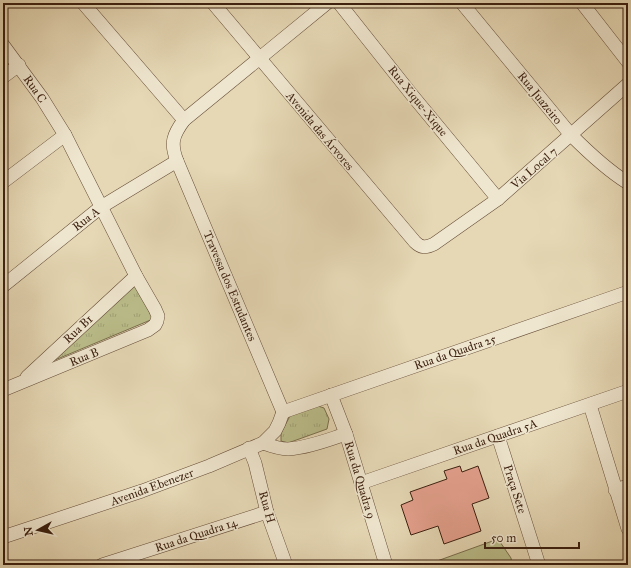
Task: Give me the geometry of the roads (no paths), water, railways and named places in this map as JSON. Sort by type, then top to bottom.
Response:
[{"type":"street","points":[[83,3],[184,120],[327,3]]},
{"type":"street","name":"Avenida das Árvores","points":[[213,3],[415,242],[422,247],[434,244]]},
{"type":"street","name":"Rua Xique-Xique","points":[[338,3],[498,199]]},
{"type":"street","name":"Rua Juazeiro","points":[[462,3],[571,136],[614,174],[628,183]]},
{"type":"street","points":[[582,3],[628,62]]},
{"type":"street","name":"Rua C","points":[[3,45],[42,98],[64,135],[158,316]]},
{"type":"street","points":[[3,77],[19,65]]},
{"type":"street","name":"Via Local 7","points":[[434,244],[498,199],[628,84]]},
{"type":"street","name":"Travessa dos Estudantes","points":[[184,120],[177,130],[172,146],[177,161],[283,412]]},
{"type":"street","points":[[3,182],[64,135]]},
{"type":"street","name":"Rua A","points":[[3,286],[101,207],[177,161]]},
{"type":"street","name":"Rua B1","points":[[21,383],[136,276]]},
{"type":"street","name":"Rua da Quadra 25","points":[[283,412],[628,292]]},
{"type":"street","name":"Rua B","points":[[3,390],[148,330],[157,323],[158,316]]},
{"type":"street","name":"Rua da Quadra 5A","points":[[361,483],[628,391]]},
{"type":"street","name":"Rua da Quadra 9","points":[[331,395],[346,434],[386,565]]},
{"type":"street","points":[[590,405],[628,529]]},
{"type":"street","name":"Avenida Ebenezer","points":[[3,537],[142,491],[209,466],[263,443],[275,431],[283,412]]},
{"type":"street","points":[[263,443],[286,449],[301,448],[346,434]]},
{"type":"street","name":"Praça Sete","points":[[498,436],[539,565]]},
{"type":"street","name":"Rua H","points":[[249,448],[255,463],[267,512],[286,565]]},
{"type":"street","points":[[615,490],[628,486]]},
{"type":"street","name":"Rua da Quadra 14","points":[[102,565],[267,512]]}]
